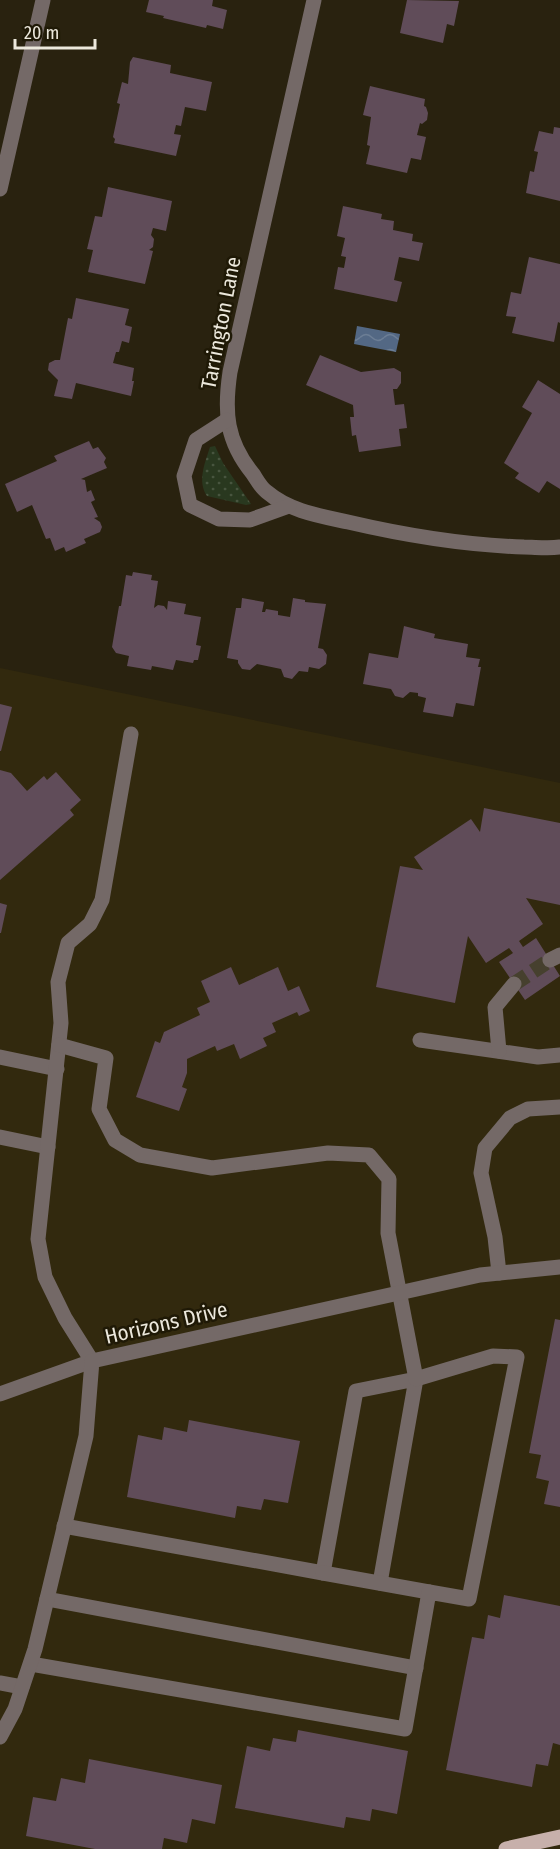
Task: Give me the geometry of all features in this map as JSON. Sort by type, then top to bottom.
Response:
[{"type":"main road","points":[[506,1849],[560,1837]]},
{"type":"street","points":[[0,189],[43,0]]},
{"type":"street","name":"Tarrington Lane","points":[[314,0],[230,372],[226,397],[231,439],[266,492],[289,506],[324,517],[413,537],[480,545],[560,547]]},
{"type":"street","points":[[227,420],[196,440],[184,476],[190,505],[219,519],[250,520],[289,506]]},
{"type":"street","points":[[0,1394],[92,1361],[65,1318],[45,1277],[38,1239],[61,1023],[58,982],[68,943],[90,924],[102,900],[131,734]]},
{"type":"street","points":[[499,1051],[495,1006],[514,984]]},
{"type":"street","points":[[420,1040],[538,1057],[560,1054]]},
{"type":"street","points":[[59,1045],[106,1058],[99,1109],[115,1140],[140,1155],[212,1168],[328,1153],[369,1155],[389,1179],[388,1233],[416,1379],[380,1583]]},
{"type":"street","points":[[0,1056],[57,1069]]},
{"type":"street","points":[[499,1273],[495,1237],[481,1173],[485,1148],[510,1118],[528,1109],[560,1107]]},
{"type":"street","points":[[0,1137],[48,1147]]},
{"type":"street","name":"Horizons Drive","points":[[0,1737],[15,1709],[31,1664],[47,1599],[86,1436],[92,1361],[401,1292],[499,1273],[560,1267]]},
{"type":"street","points":[[64,1526],[323,1573],[469,1599],[517,1357],[494,1356],[416,1379],[356,1391],[323,1573]]},
{"type":"street","points":[[31,1664],[405,1729],[429,1592]]},
{"type":"street","points":[[47,1599],[416,1668]]},
{"type":"street","points":[[0,1683],[22,1688]]},
{"type":"shaded area","points":[[0,668],[560,783],[560,1849],[0,1849]]},
{"type":"green space","points":[[215,446],[223,463],[251,504],[246,505],[207,496],[202,478],[210,447]]},
{"type":"water","points":[[357,326],[400,334],[396,352],[354,344]]},
{"type":"building","points":[[149,0],[213,0],[212,6],[227,10],[223,29],[207,25],[206,28],[146,12]]},
{"type":"building","points":[[407,0],[459,1],[454,26],[447,24],[443,43],[400,33]]},
{"type":"building","points":[[133,57],[171,65],[170,73],[212,82],[206,111],[185,107],[181,126],[176,125],[174,134],[181,135],[176,156],[114,143],[113,137],[120,104],[117,103],[122,82],[128,84],[130,62]]},
{"type":"building","points":[[370,86],[425,99],[427,120],[420,123],[417,135],[426,137],[421,160],[411,158],[407,173],[366,164],[370,146],[367,145],[371,117],[363,115]]},
{"type":"building","points":[[554,127],[560,128],[560,201],[526,193],[530,171],[534,172],[538,152],[534,151],[539,131],[553,134]]},
{"type":"building","points":[[108,187],[172,201],[166,231],[153,228],[151,235],[154,239],[153,247],[149,250],[153,251],[145,284],[88,272],[93,250],[87,249],[95,216],[102,217]]},
{"type":"building","points":[[343,206],[382,214],[381,219],[394,221],[393,230],[413,234],[412,241],[423,243],[419,261],[399,257],[394,280],[402,282],[397,302],[334,289],[338,267],[344,268],[346,257],[341,256],[345,238],[337,236]]},
{"type":"building","points":[[529,257],[560,264],[560,323],[558,322],[554,342],[512,333],[516,317],[506,316],[511,292],[521,294]]},
{"type":"building","points":[[76,298],[129,309],[125,325],[132,327],[129,343],[122,341],[113,363],[134,368],[131,396],[76,383],[72,399],[54,396],[58,380],[48,370],[49,363],[60,360],[68,318],[72,319]]},
{"type":"building","points":[[320,355],[361,372],[394,368],[401,372],[401,383],[397,389],[393,389],[395,405],[404,404],[407,428],[399,429],[401,446],[359,452],[356,435],[352,436],[350,417],[354,417],[353,405],[306,385]]},
{"type":"building","points":[[538,380],[560,394],[560,489],[547,481],[539,493],[515,478],[519,473],[504,463],[532,413],[522,407]]},
{"type":"building","points":[[89,441],[93,449],[98,447],[106,458],[104,462],[107,468],[81,479],[85,480],[87,492],[91,490],[95,500],[91,502],[98,517],[94,518],[100,522],[102,527],[100,532],[84,539],[86,543],[66,552],[64,547],[55,551],[50,538],[46,539],[32,505],[17,512],[5,484],[57,461],[54,456]]},
{"type":"building","points":[[133,572],[152,575],[151,580],[158,581],[154,608],[158,605],[164,606],[167,610],[168,601],[186,604],[184,614],[201,617],[196,645],[201,646],[198,660],[194,660],[193,663],[176,660],[173,670],[152,666],[151,670],[127,666],[129,656],[116,653],[112,647],[119,606],[121,606],[126,575],[132,576]]},
{"type":"building","points":[[242,598],[264,602],[262,612],[266,609],[278,611],[278,615],[290,617],[293,598],[326,604],[318,648],[323,649],[327,655],[326,664],[319,669],[309,667],[308,672],[299,671],[292,679],[284,677],[281,669],[257,664],[250,670],[242,669],[238,660],[227,658],[236,608],[241,608]]},
{"type":"building","points":[[404,626],[435,634],[434,638],[468,644],[466,657],[480,659],[478,667],[481,667],[474,706],[456,703],[453,717],[423,712],[426,698],[418,696],[418,693],[410,692],[403,698],[395,696],[391,689],[363,684],[369,653],[398,658]]},
{"type":"building","points":[[0,704],[12,707],[1,751],[0,751]]},
{"type":"building","points":[[0,770],[11,773],[27,791],[44,776],[47,780],[56,772],[81,800],[70,810],[74,815],[0,880]]},
{"type":"building","points":[[484,808],[560,823],[560,905],[526,898],[543,924],[519,941],[523,947],[536,938],[560,976],[525,1000],[499,962],[513,953],[509,948],[486,963],[468,936],[455,1003],[376,987],[400,866],[423,870],[414,857],[471,819],[480,832]]},
{"type":"building","points":[[0,903],[7,905],[1,933],[0,933]]},
{"type":"building","points":[[231,967],[239,985],[278,967],[288,991],[299,986],[310,1011],[299,1016],[297,1012],[272,1023],[276,1032],[263,1038],[267,1046],[240,1059],[234,1044],[217,1051],[215,1046],[187,1059],[187,1073],[182,1087],[187,1089],[179,1111],[136,1097],[155,1041],[160,1043],[164,1032],[200,1015],[197,1008],[210,1002],[201,981]]},
{"type":"building","points":[[555,1319],[560,1320],[560,1507],[544,1504],[549,1481],[536,1478],[541,1455],[529,1453]]},
{"type":"building","points":[[189,1420],[300,1441],[288,1503],[264,1499],[261,1510],[237,1506],[235,1518],[127,1497],[138,1435],[162,1440],[164,1427],[187,1432]]},
{"type":"building","points":[[504,1595],[560,1606],[560,1745],[553,1743],[548,1766],[536,1764],[532,1787],[446,1770],[472,1637],[484,1639],[488,1615],[500,1618]]},
{"type":"building","points":[[298,1730],[408,1751],[397,1814],[372,1809],[370,1821],[346,1817],[344,1828],[235,1808],[247,1746],[270,1751],[273,1738],[296,1742]]},
{"type":"building","points":[[89,1759],[222,1785],[215,1824],[192,1819],[187,1843],[164,1838],[162,1849],[95,1849],[26,1836],[33,1797],[56,1801],[61,1778],[85,1783]]},
{"type":"tunnel","points":[[514,984],[550,960]]}]
